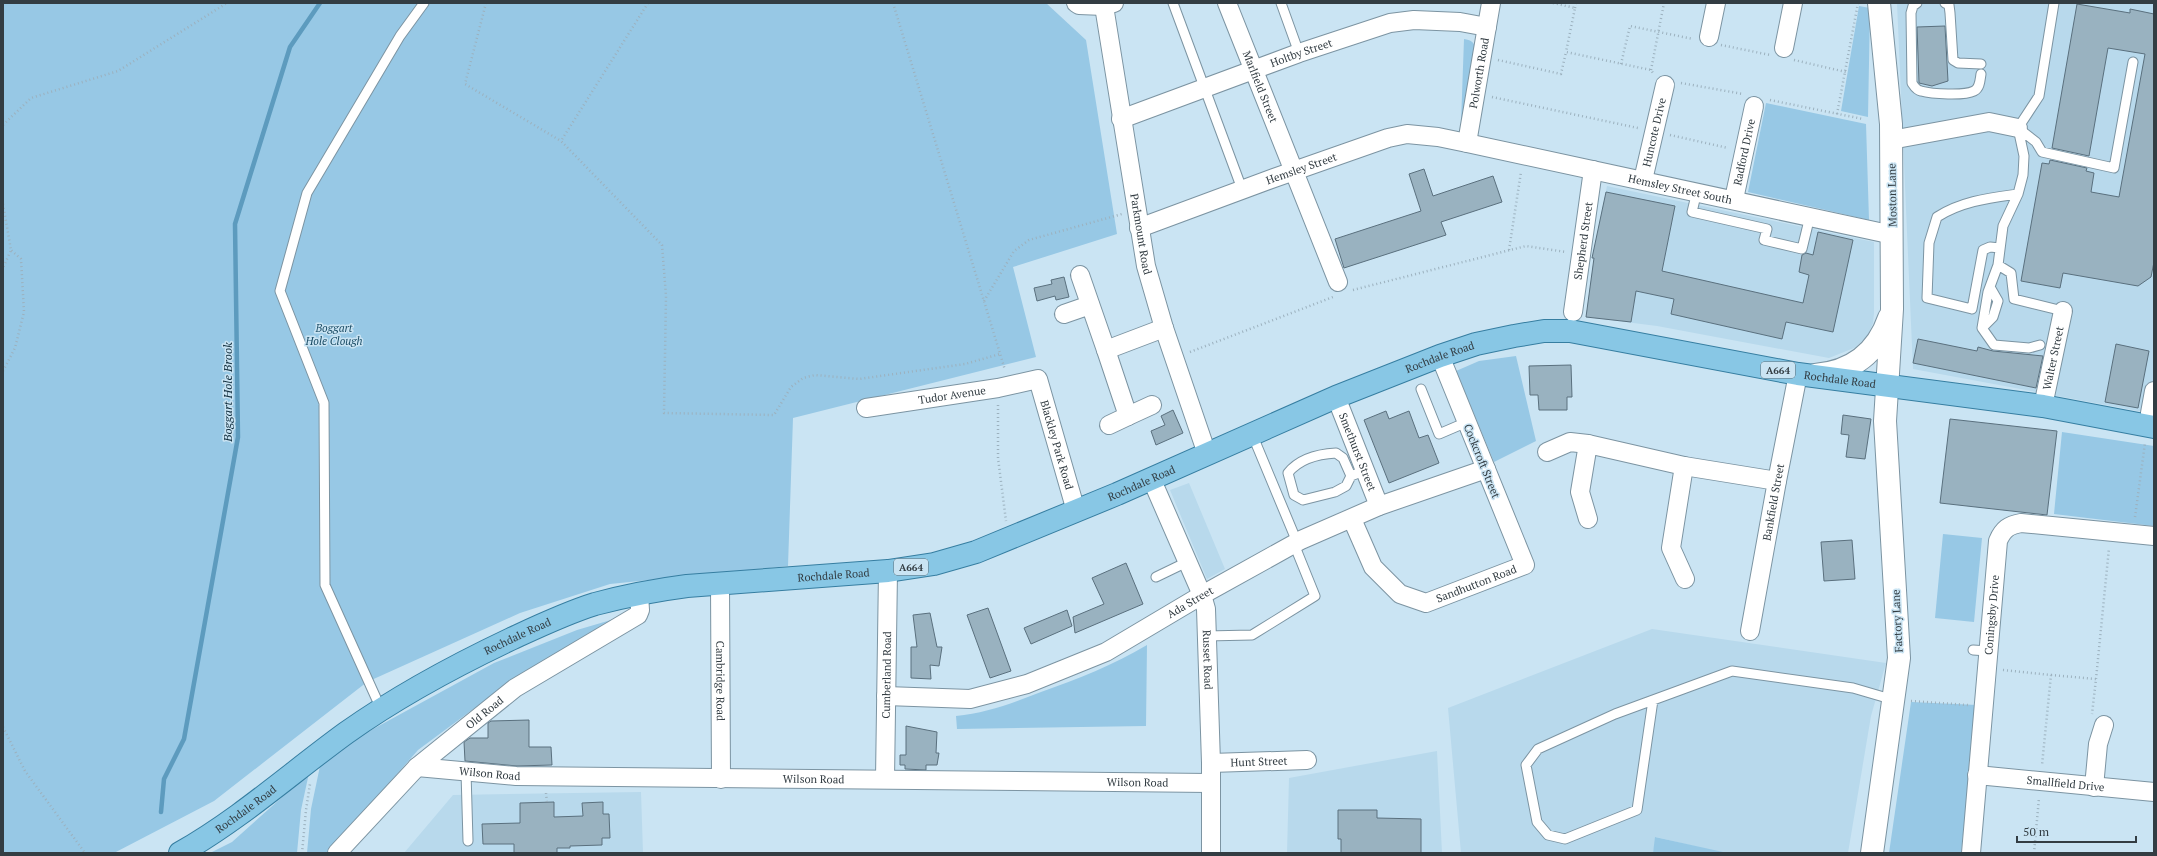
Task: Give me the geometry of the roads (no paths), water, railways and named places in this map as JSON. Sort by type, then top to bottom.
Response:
[{"type":"main road","name":"Rochdale Road","points":[[180,853],[229,822],[381,709],[422,684],[487,650],[595,604],[639,594],[687,586],[888,571],[934,564],[976,552],[1076,511],[1336,397],[1440,356],[1476,344],[1544,331],[1570,332],[1803,374],[1888,387],[2044,406],[2150,427]]},
{"type":"street","points":[[1076,3],[1079,5],[1109,5]]},
{"type":"street","name":"Marlfield Street","points":[[1227,3],[1293,172],[1342,289]]},
{"type":"street","name":"Polworth Road","points":[[1467,143],[1491,3]]},
{"type":"street","points":[[1709,37],[1716,3]]},
{"type":"street","points":[[1784,48],[1793,3]]},
{"type":"street","name":"Moston Lane","points":[[1879,3],[1891,140],[1893,234],[1892,309],[1888,387]]},
{"type":"street","name":"Parkmount Road","points":[[1109,5],[1121,119],[1146,266],[1164,328],[1207,454]]},
{"type":"street","name":"Holtby Street","points":[[1121,119],[1299,53],[1390,24],[1414,20],[1460,22],[1487,27]]},
{"type":"street","name":"Huncote Drive","points":[[1643,180],[1665,85]]},
{"type":"street","name":"Radford Drive","points":[[1734,199],[1754,106]]},
{"type":"street","points":[[1891,140],[1989,122],[2018,128]]},
{"type":"street","name":"Hemsley Street","points":[[1139,228],[1365,145],[1407,134],[1438,137],[1467,143]]},
{"type":"street","name":"Hemsley Street South","points":[[1467,143],[1893,234]]},
{"type":"street","name":"Shepherd Street","points":[[1573,312],[1593,170]]},
{"type":"street","points":[[1080,275],[1128,416]]},
{"type":"street","points":[[1064,314],[1090,305]]},
{"type":"street","points":[[1803,374],[1834,372],[1865,358],[1878,341],[1892,309]]},
{"type":"street","name":"Walter Street","points":[[2044,406],[2055,310]]},
{"type":"street","points":[[1106,350],[1164,328]]},
{"type":"street","name":"Cockcroft Street","points":[[1440,356],[1525,565]]},
{"type":"street","name":"Bankfield Street","points":[[1750,631],[1776,480],[1803,374]]},
{"type":"street","name":"Tudor Avenue","points":[[866,408],[1004,387],[1038,379]]},
{"type":"street","name":"Blackley Park Road","points":[[1038,379],[1076,511]]},
{"type":"street","name":"Factory Lane","points":[[1872,853],[1899,700],[1899,658],[1885,431],[1888,387]]},
{"type":"street","points":[[2150,427],[2154,391]]},
{"type":"street","name":"Smethurst Street","points":[[1336,397],[1358,473],[1379,506]]},
{"type":"street","points":[[1109,425],[1152,405]]},
{"type":"street","points":[[1547,452],[1570,442],[1588,444],[1684,466],[1776,480]]},
{"type":"street","points":[[1588,444],[1580,492],[1588,519]]},
{"type":"street","points":[[1684,466],[1671,548],[1685,579]]},
{"type":"street","name":"Ada Street","points":[[886,696],[970,700],[1027,684],[1106,652],[1202,595],[1296,543],[1379,506],[1486,469]]},
{"type":"street","name":"Russet Road","points":[[1151,478],[1202,595],[1206,609],[1211,763],[1211,853]]},
{"type":"street","name":"Sandhutton Road","points":[[1352,519],[1373,567],[1400,594],[1426,603],[1525,565]]},
{"type":"street","name":"Coningsby Drive","points":[[1971,853],[1986,669],[1980,650],[1998,541],[2006,528],[2021,523],[2154,536]]},
{"type":"street","name":"Cumberland Road","points":[[885,779],[888,571]]},
{"type":"street","name":"Cambridge Road","points":[[720,584],[721,779]]},
{"type":"street","name":"Old Road","points":[[337,853],[417,767],[515,688],[638,615],[640,610],[639,594]]},
{"type":"street","points":[[2094,787],[2098,744],[2104,725]]},
{"type":"street","name":"Hunt Street","points":[[1211,763],[1307,760]]},
{"type":"street","name":"Wilson Road","points":[[417,767],[516,776],[1210,783]]},
{"type":"street","name":"Smallfield Drive","points":[[1977,776],[2154,792]]},
{"type":"lane","points":[[381,709],[325,584],[324,403],[280,291],[307,193],[400,36],[424,3]]},
{"type":"lane","points":[[1173,3],[1242,189]]},
{"type":"lane","points":[[1281,3],[1299,53]]},
{"type":"lane","points":[[1917,3],[1913,6],[1911,13],[1912,83],[1916,88],[1920,91],[1948,94],[1974,91],[1978,87],[1981,74]]},
{"type":"lane","points":[[1945,3],[1949,5],[1954,60],[1958,63],[1981,64]]},
{"type":"lane","points":[[2040,344],[2029,348],[1994,345],[1982,328],[1993,317],[1998,301],[1990,286],[1998,265],[2003,226],[2018,194],[2023,175],[2024,156],[2018,128],[2039,96],[2054,3]]},
{"type":"lane","points":[[2018,128],[2036,142],[2042,152],[2114,168],[2132,62]]},
{"type":"lane","points":[[1696,191],[1692,212],[1767,229],[1764,240],[1802,249],[1810,216]]},
{"type":"lane","points":[[2000,248],[1990,247],[1984,250],[1972,309],[1927,298],[1928,242],[1937,216],[1951,208],[1987,198],[2018,194]]},
{"type":"lane","points":[[1998,265],[2011,273],[2014,299],[2055,310]]},
{"type":"lane","points":[[1420,389],[1439,434],[1467,422]]},
{"type":"lane","points":[[1206,636],[1252,636],[1315,596],[1296,543],[1252,434]]},
{"type":"lane","points":[[1336,453],[1358,473],[1346,486],[1334,492],[1303,500],[1294,495],[1289,485],[1288,474],[1294,466],[1321,454],[1336,453]]},
{"type":"lane","points":[[1156,577],[1187,562]]},
{"type":"lane","points":[[1653,700],[1637,810],[1565,839],[1548,835],[1537,822],[1526,765],[1538,750],[1615,714],[1732,670],[1853,688],[1899,700]]},
{"type":"lane","points":[[466,772],[468,841]]},
{"type":"waterway","name":"Boggart Hole Brook","points":[[161,812],[164,779],[184,739],[238,437],[235,224],[290,47],[320,3]]},
{"type":"park label","name":"Boggart Hole Clough","points":[[334,334]]}]
